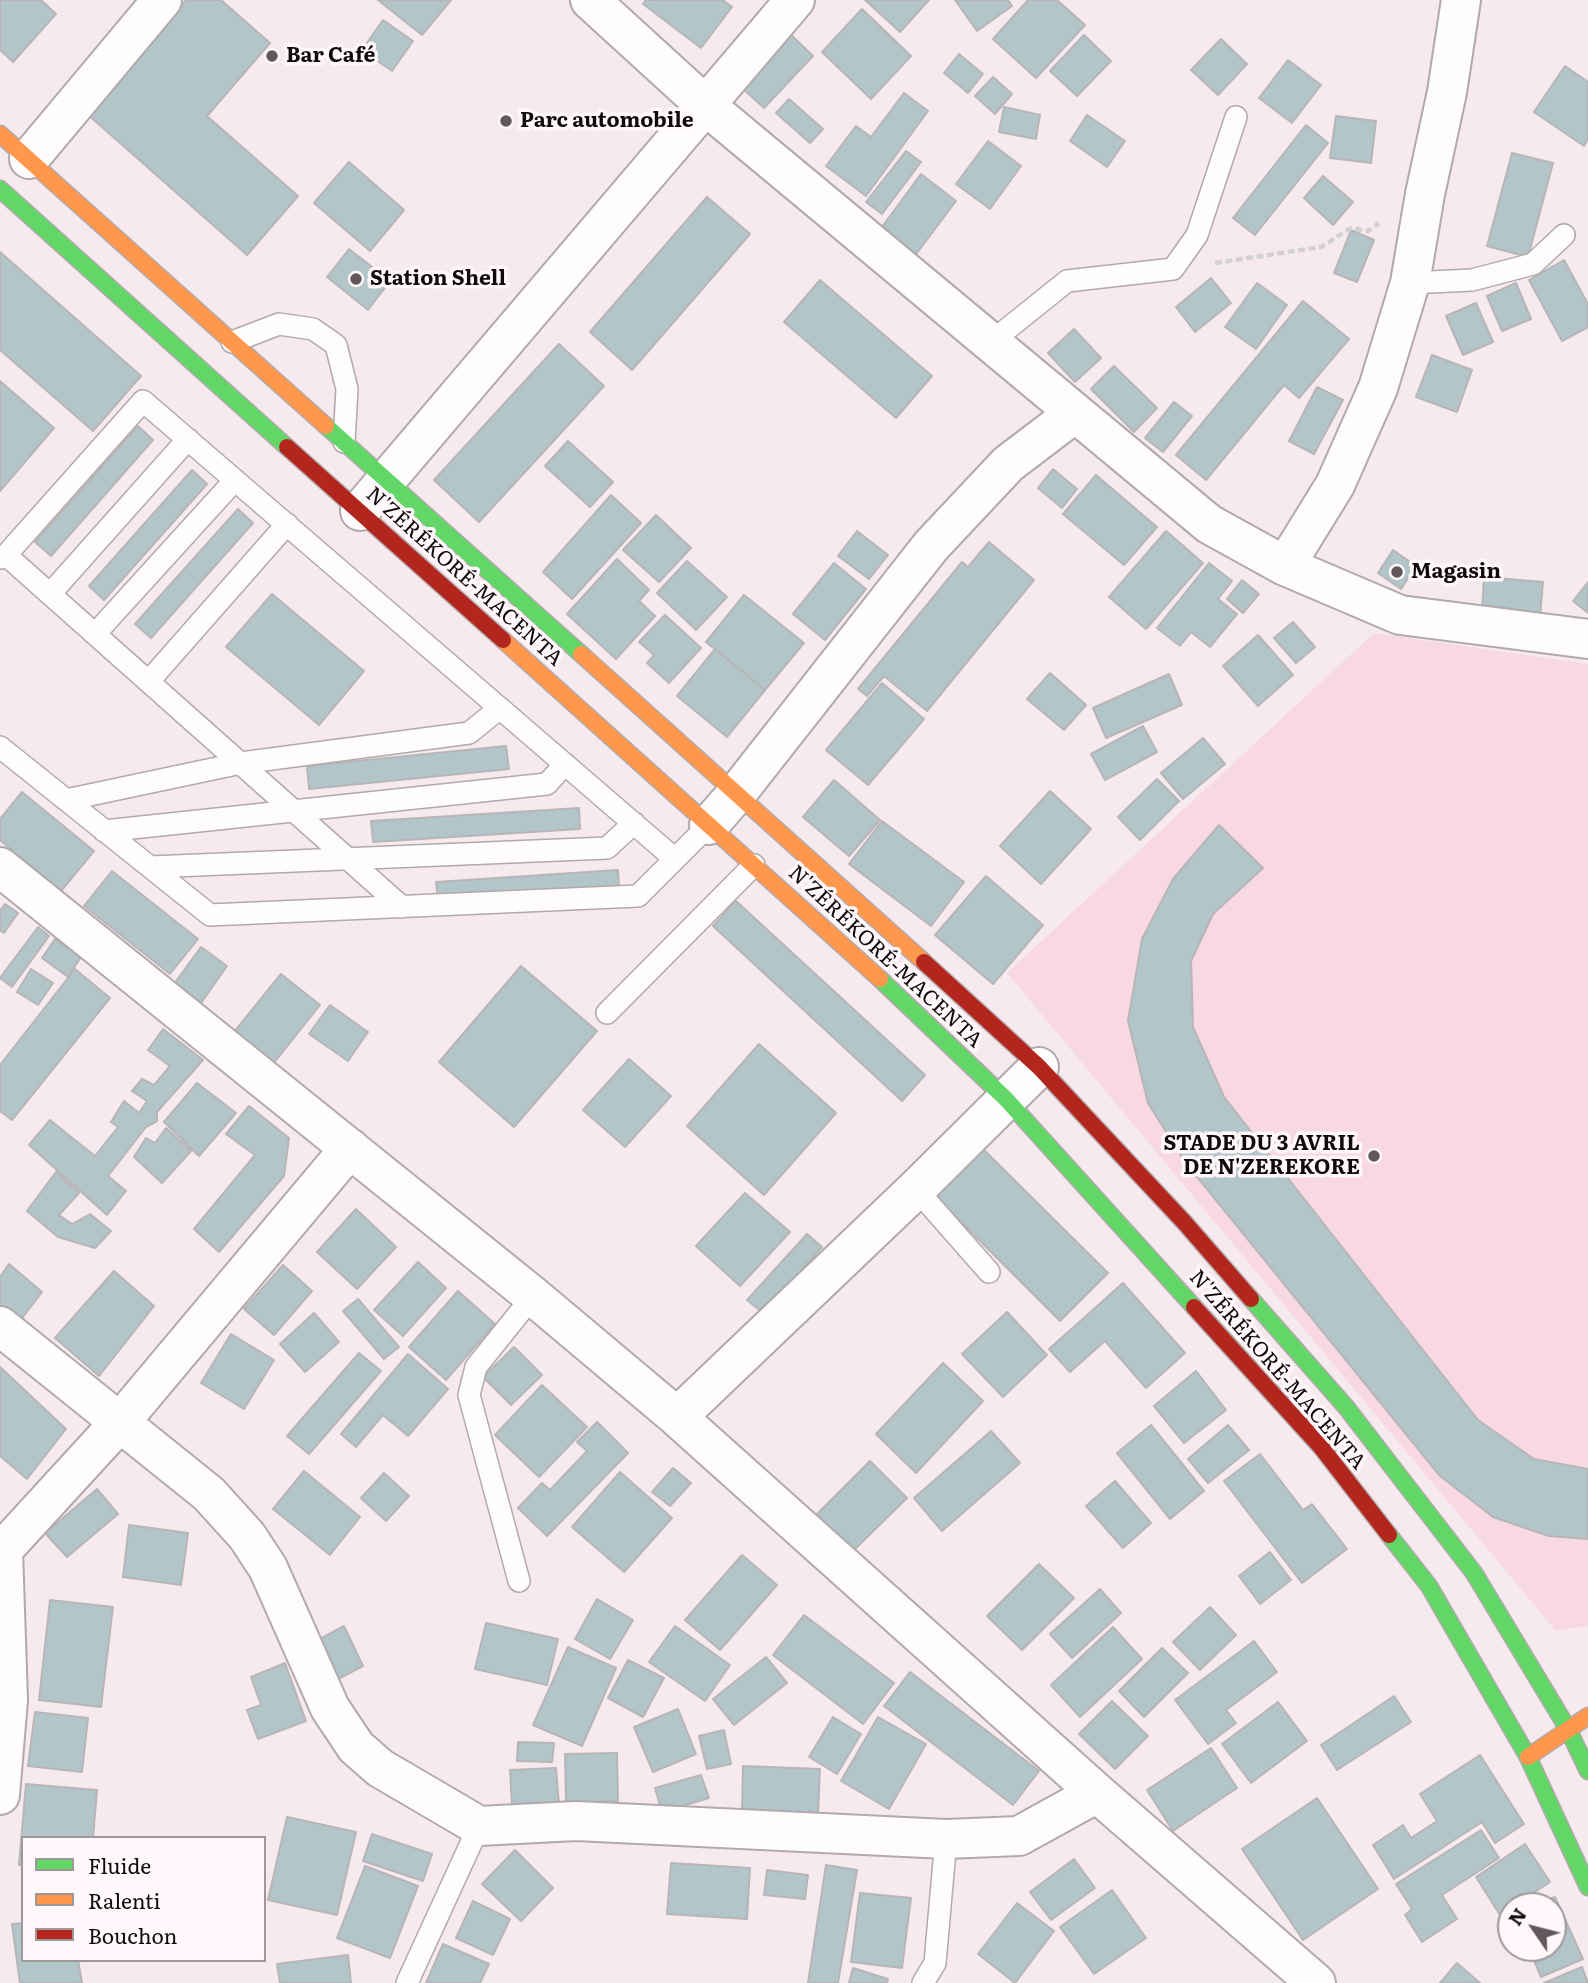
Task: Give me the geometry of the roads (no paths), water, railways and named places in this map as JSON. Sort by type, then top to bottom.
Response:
[{"type":"main road","points":[[0,134],[1039,1067],[1184,1222],[1346,1407],[1474,1573],[1568,1729],[1588,1771]]},
{"type":"main road","name":"N'ZÉRÉKORÉ-MACENTA","points":[[0,189],[754,864],[895,992],[1006,1099],[1321,1447],[1429,1586],[1528,1757],[1588,1887]]},
{"type":"main road","points":[[1528,1757],[1588,1716]]},
{"type":"street","points":[[29,159],[162,0]]},
{"type":"street","points":[[590,0],[705,104],[1209,524],[1285,566],[1400,615],[1588,639]]},
{"type":"street","points":[[360,511],[795,0]]},
{"type":"street","points":[[1285,566],[1335,485],[1378,388],[1410,283],[1425,194],[1447,92],[1461,0]]},
{"type":"street","points":[[709,825],[931,546],[1008,464],[1076,413]]},
{"type":"street","points":[[0,867],[533,1296],[677,1417],[1097,1793],[1316,1983]]},
{"type":"street","points":[[677,1417],[916,1189],[1039,1067]]},
{"type":"street","points":[[0,1795],[8,1700],[1,1552],[121,1421],[350,1148]]},
{"type":"street","points":[[0,1326],[209,1494],[247,1536],[268,1568],[330,1707],[356,1747],[380,1768],[479,1826],[576,1821],[946,1839],[1019,1836],[1097,1793]]},
{"type":"lane","points":[[991,342],[1067,281],[1173,269],[1198,235],[1236,117]]},
{"type":"lane","points":[[1410,283],[1472,280],[1532,264],[1564,235]]},
{"type":"lane","points":[[232,342],[279,324],[313,329],[335,345],[347,389],[344,442]]},
{"type":"lane","points":[[402,906],[50,594],[3,557],[143,401],[676,859]]},
{"type":"lane","points":[[50,594],[188,439]]},
{"type":"lane","points":[[95,634],[235,480]]},
{"type":"lane","points":[[149,681],[287,524]]},
{"type":"lane","points":[[66,800],[241,763],[469,733],[500,708]]},
{"type":"lane","points":[[0,747],[210,915],[638,896],[709,825]]},
{"type":"lane","points":[[104,831],[547,784],[565,764]]},
{"type":"lane","points":[[150,867],[607,848],[634,823]]},
{"type":"lane","points":[[607,1013],[754,864]]},
{"type":"lane","points":[[916,1189],[989,1272]]},
{"type":"lane","points":[[519,1581],[469,1395],[476,1367],[533,1296]]},
{"type":"lane","points":[[407,1983],[479,1826]]},
{"type":"lane","points":[[923,1983],[935,1963],[946,1839]]},
{"type":"place","name":"Bar Café","points":[[272,56]]},
{"type":"place","name":"Parc automobile","points":[[506,121]]},
{"type":"place","name":"Station Shell","points":[[356,279]]},
{"type":"place","name":"Magasin","points":[[1397,572]]},
{"type":"place","name":"STADE DU 3 AVRIL DE N'ZEREKORE","points":[[1374,1156]]}]
